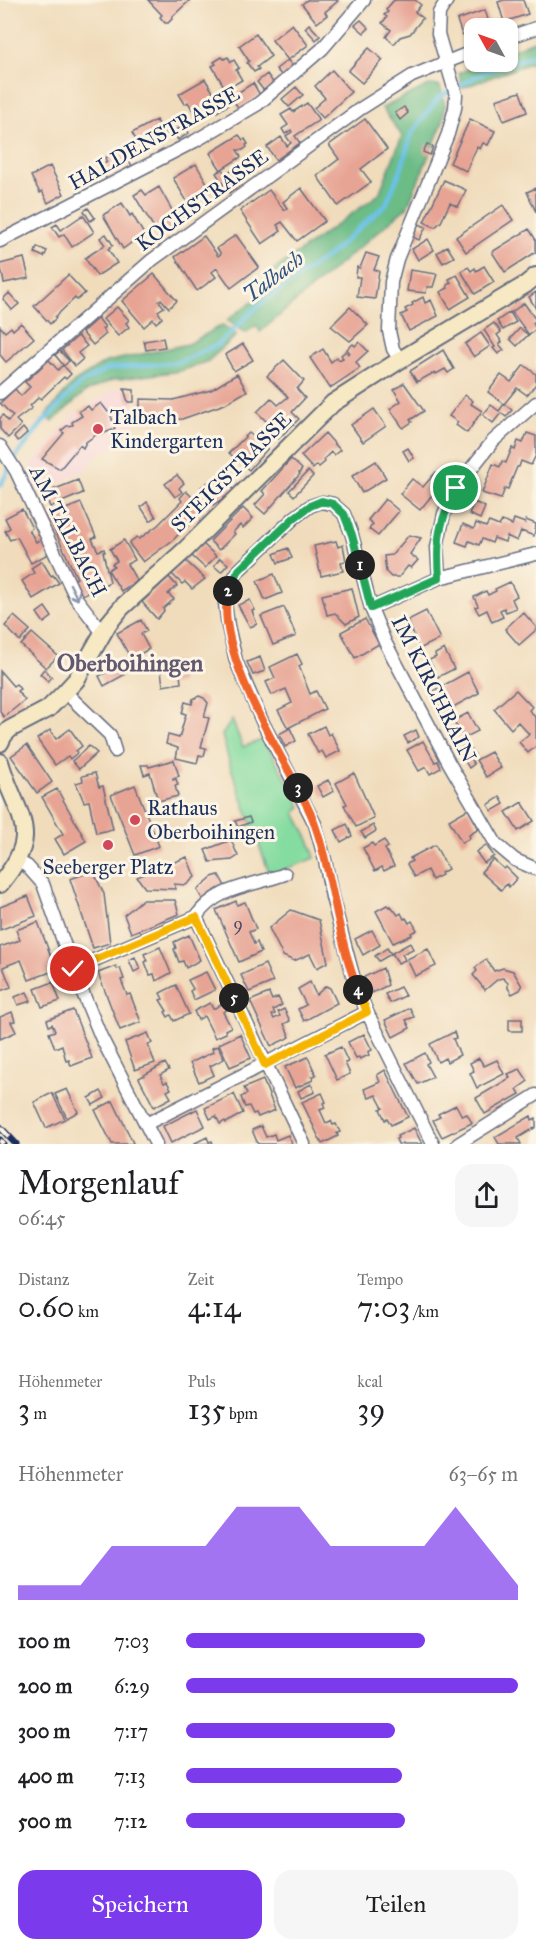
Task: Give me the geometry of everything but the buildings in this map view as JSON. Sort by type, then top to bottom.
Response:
[{"type":"street","name":"HALDENSTRASSE","points":[[0,241],[195,141],[258,104],[322,49],[364,0]]},
{"type":"street","points":[[400,360],[393,349],[389,331],[391,282],[397,259],[448,134],[456,95],[438,34],[439,13],[447,0]]},
{"type":"street","points":[[518,34],[536,28]]},
{"type":"street","name":"KOCHSTRASSE","points":[[0,393],[152,260],[360,109],[412,76],[464,55]]},
{"type":"street","name":"STEIGSTRASSE","points":[[0,743],[3,735],[10,729],[48,709],[65,692],[76,680],[103,633],[122,607],[184,550],[333,403],[536,276]]},
{"type":"street","points":[[439,578],[437,548],[444,514],[456,488],[493,441],[536,403]]},
{"type":"street","name":"AM TALBACH","points":[[0,446],[16,471],[76,598],[103,633]]},
{"type":"street","name":"IM KIRCHRAIN","points":[[367,1012],[355,983],[315,824],[262,721],[236,661],[225,603],[229,586],[239,570],[310,506],[322,501],[333,504],[344,514],[352,535],[371,608],[385,642],[483,824],[496,844],[514,860],[536,869]]},
{"type":"street","points":[[371,608],[439,578],[536,554]]},
{"type":"street","points":[[65,692],[110,735],[115,752]]},
{"type":"street","points":[[0,762],[22,817],[25,834],[17,861],[0,884]]},
{"type":"street","points":[[17,861],[27,866],[43,884],[73,969],[101,1036],[156,1144]]},
{"type":"street","points":[[73,969],[196,917],[203,905],[238,887],[285,874]]},
{"type":"street","points":[[196,917],[304,1144]]},
{"type":"street","points":[[146,1124],[367,1012],[433,1144]]},
{"type":"street","points":[[458,1144],[536,1095]]},
{"type":"shaded area","name":"Talbach Kindergarten","points":[[117,388],[135,390],[134,443],[101,451],[87,469],[38,493],[27,471],[73,415]]},
{"type":"green space","points":[[536,40],[536,61],[518,68],[518,47]]},
{"type":"green space","points":[[464,71],[506,72],[462,88],[459,73]]},
{"type":"green space","points":[[429,85],[440,86],[445,106],[443,122],[407,207],[260,332],[257,325],[245,333],[227,320],[277,284],[270,273],[379,194],[402,136],[382,108]]},
{"type":"green space","points":[[223,325],[237,335],[208,361],[180,371],[112,380],[85,392],[52,422],[46,415],[74,382],[106,362],[188,344]]},
{"type":"green space","points":[[232,720],[243,747],[264,739],[301,807],[295,813],[310,842],[315,858],[270,875],[230,765],[222,735]]},
{"type":"waterway","name":"Talbach","points":[[0,486],[15,458],[43,422],[80,384],[107,369],[179,362],[217,345],[258,306],[329,255],[386,204],[401,169],[411,135],[438,98],[484,72],[536,54]]},
{"type":"railway","points":[[0,1127],[16,1144]]},
{"type":"railway","points":[[0,1140],[3,1144]]},
{"type":"place","name":"Talbach Kindergarten","points":[[98,429]]},
{"type":"place","name":"Rathaus Oberboihingen","points":[[135,820]]},
{"type":"place","name":"Seeberger Platz","points":[[108,845]]},
{"type":"district","name":"Oberboihingen","points":[[130,663]]},
{"type":"route","points":[[73,969],[196,917],[265,1065],[367,1012],[355,983],[345,948],[315,824],[262,721],[236,661],[225,603],[229,586],[239,570],[294,518],[310,506],[322,501],[333,504],[344,514],[352,535],[371,608],[439,578],[437,548],[444,514],[456,488]]}]
